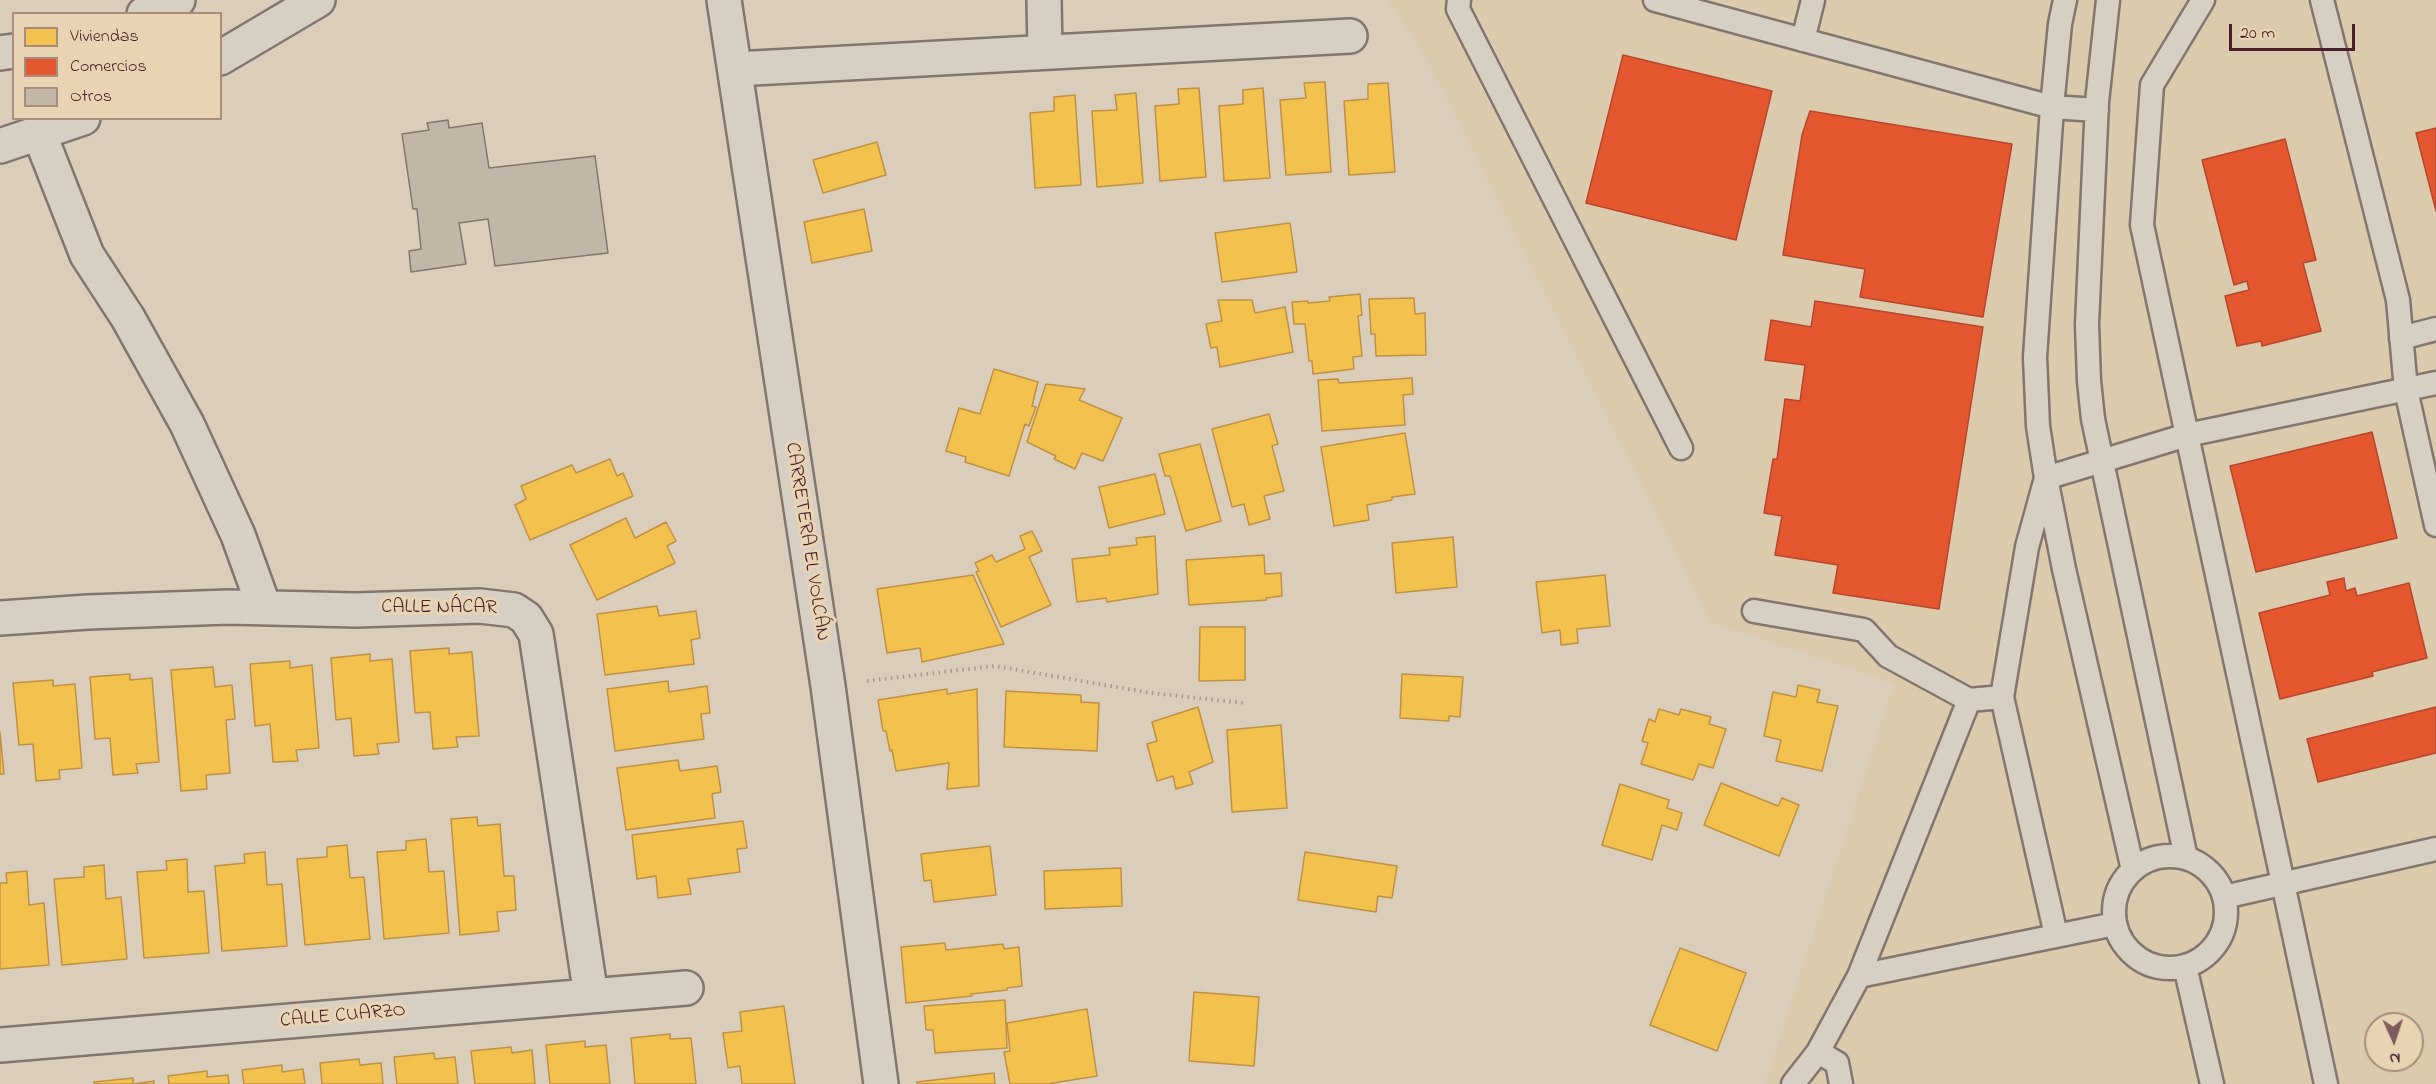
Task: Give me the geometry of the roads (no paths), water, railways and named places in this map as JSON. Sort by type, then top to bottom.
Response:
[{"type":"street","points":[[149,12],[178,0]]},
{"type":"street","points":[[222,57],[318,0]]},
{"type":"street","name":"CARRETERA EL VOLCÁN","points":[[724,0],[828,686],[881,1084]]},
{"type":"street","points":[[1044,0],[1045,52]]},
{"type":"street","points":[[735,69],[1350,36]]},
{"type":"street","points":[[0,146],[76,120]]},
{"type":"street","points":[[39,133],[87,255],[128,318],[186,424],[238,536],[264,608]]},
{"type":"street","name":"CALLE NÁCAR","points":[[0,618],[88,612],[264,608],[356,610],[480,606],[514,610],[526,618],[536,634],[591,996]]},
{"type":"street","name":"CALLE CUARZO","points":[[0,1045],[686,988]]},
{"type":"lane","points":[[1460,0],[1458,9],[1681,448]]},
{"type":"lane","points":[[1655,0],[2052,106],[2097,110]]},
{"type":"lane","points":[[1803,40],[1813,0]]},
{"type":"lane","points":[[2066,0],[2060,24],[2052,106],[2035,357],[2038,426],[2064,569],[2133,870]]},
{"type":"lane","points":[[2108,0],[2097,110],[2087,324],[2090,390],[2102,462],[2186,858]]},
{"type":"lane","points":[[2203,0],[2152,85],[2142,225],[2326,1084]]},
{"type":"lane","points":[[2322,0],[2398,300],[2406,390],[2436,525]]},
{"type":"lane","points":[[2401,338],[2436,329]]},
{"type":"lane","points":[[2046,478],[2187,435],[2436,383]]},
{"type":"lane","points":[[2046,478],[2027,547],[2002,697],[2056,935]]},
{"type":"lane","points":[[1754,611],[1864,630],[1888,656],[1969,700],[2002,697]]},
{"type":"lane","points":[[1792,1084],[1818,1052],[1859,976],[1969,700]]},
{"type":"lane","points":[[2224,897],[2436,849]]},
{"type":"lane","points":[[2173,856],[2186,858],[2210,872],[2224,897],[2226,914],[2223,931],[2214,947],[2201,958],[2185,966],[2170,968],[2155,966],[2141,960],[2129,950],[2115,924],[2116,899],[2120,887],[2133,870],[2146,861],[2173,856]]},
{"type":"lane","points":[[1859,976],[2115,924]]},
{"type":"lane","points":[[2185,966],[2212,1084]]},
{"type":"lane","points":[[1818,1052],[1837,1063],[1841,1084]]}]
